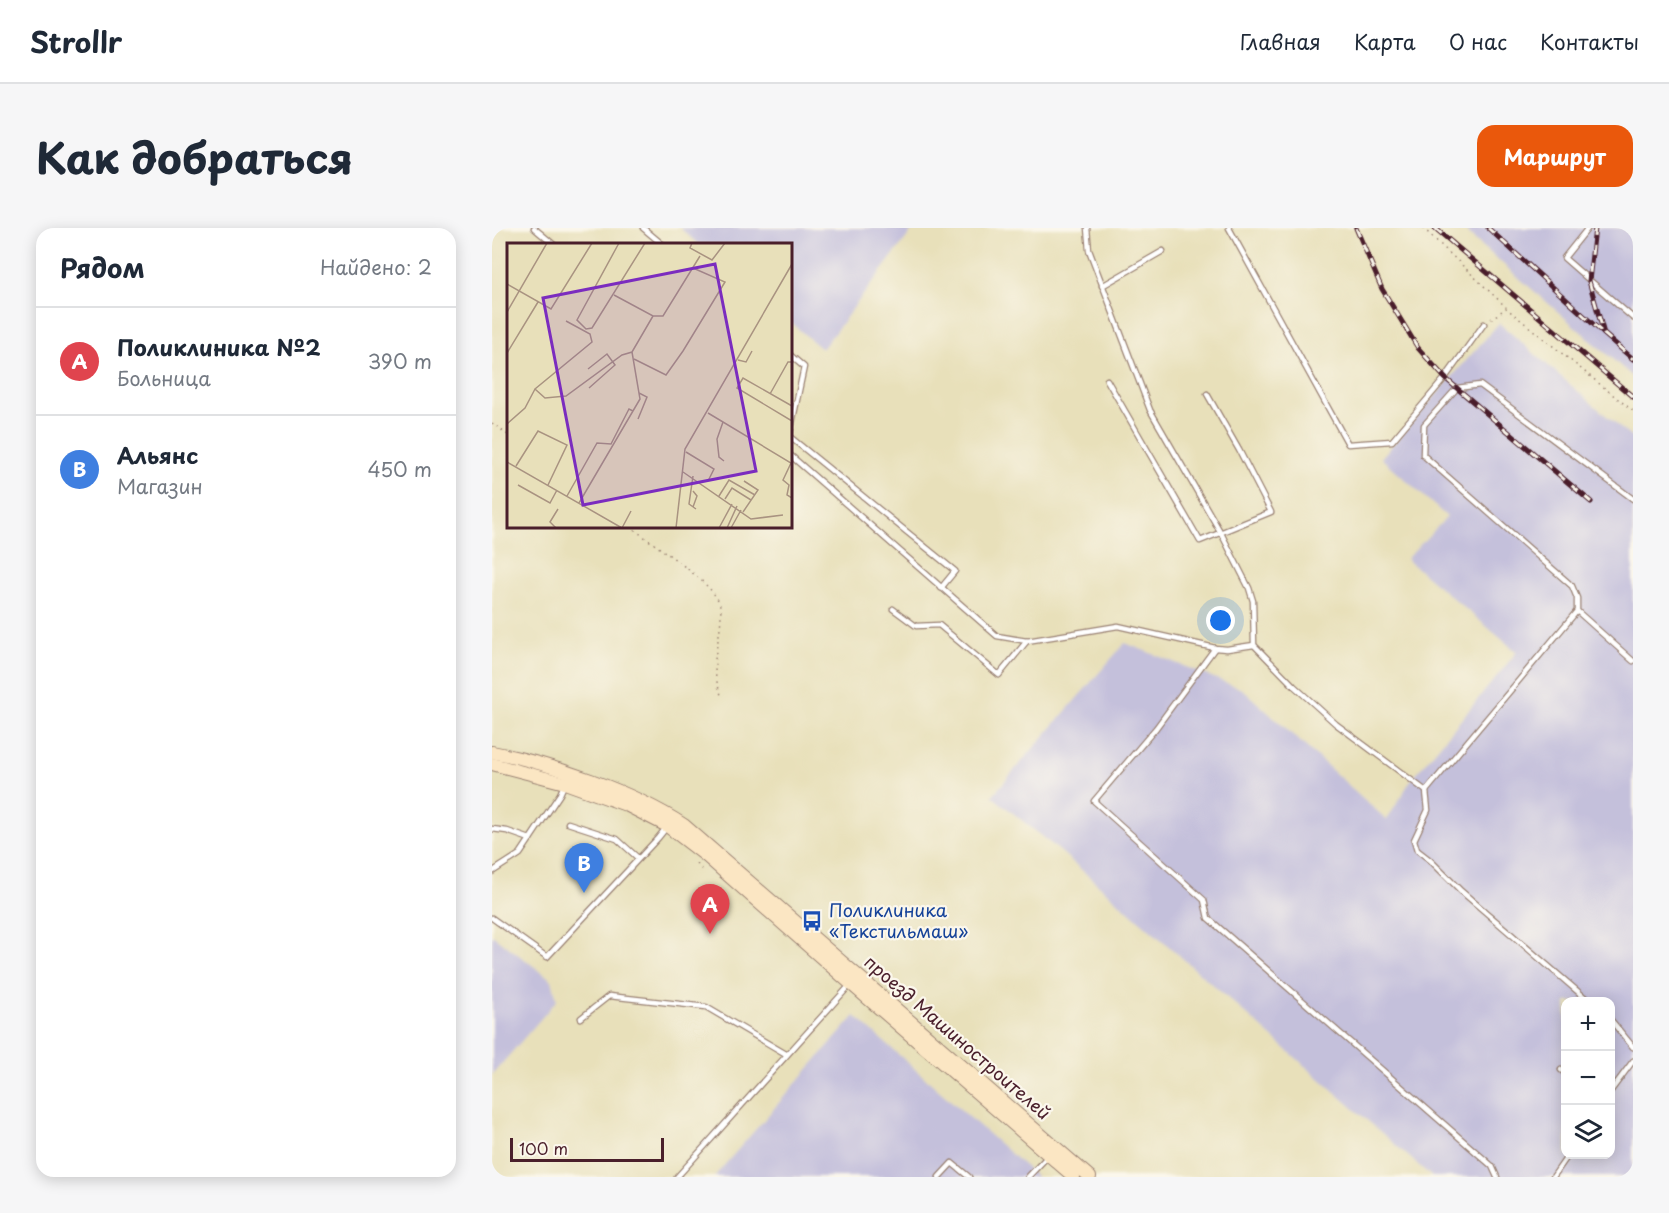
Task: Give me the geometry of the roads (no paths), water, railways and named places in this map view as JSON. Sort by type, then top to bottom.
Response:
[{"type":"main road","name":"проезд Машиностроителей","points":[[492,752],[547,766],[658,808],[684,825],[712,848],[855,980]]},
{"type":"main road","name":"проезд Машиностроителей","points":[[492,764],[565,783],[626,805],[667,826],[855,980],[1052,1151],[1090,1177]]},
{"type":"main road","name":"проезд Машиностроителей","points":[[1052,1151],[1074,1177]]},
{"type":"lane","points":[[534,228],[552,243]]},
{"type":"lane","points":[[643,228],[661,243]]},
{"type":"lane","points":[[1087,228],[1089,250],[1149,410],[1221,533],[1249,588],[1253,601],[1254,645],[1336,724],[1426,791]]},
{"type":"lane","points":[[1229,228],[1348,444],[1392,441],[1445,378],[1484,324]]},
{"type":"lane","points":[[1588,228],[1564,258],[1633,318]]},
{"type":"lane","points":[[1102,286],[1163,251]]},
{"type":"lane","points":[[792,357],[804,367],[792,425]]},
{"type":"lane","points":[[1107,380],[1200,541],[1271,512],[1207,394]]},
{"type":"lane","points":[[1633,499],[1480,385],[1457,388],[1424,426],[1423,456],[1572,586],[1577,611],[1633,661]]},
{"type":"lane","points":[[792,437],[955,571],[941,588]]},
{"type":"lane","points":[[792,457],[997,636],[1027,641],[1118,626],[1215,648],[1227,649],[1254,645]]},
{"type":"lane","points":[[893,609],[915,626],[939,625],[999,675],[1027,641]]},
{"type":"lane","points":[[1577,611],[1426,791],[1428,810],[1414,840],[1417,850],[1461,891],[1584,997]]},
{"type":"lane","points":[[1215,648],[1156,728],[1094,801],[1204,900],[1208,918],[1492,1166],[1497,1177]]},
{"type":"lane","points":[[492,872],[520,854],[565,783]]},
{"type":"lane","points":[[568,823],[617,839],[638,858]]},
{"type":"lane","points":[[492,918],[547,957],[667,826]]},
{"type":"lane","points":[[492,829],[507,831],[530,839]]},
{"type":"lane","points":[[677,1177],[855,980]]},
{"type":"lane","points":[[581,1018],[609,996],[706,1007],[786,1054]]},
{"type":"lane","points":[[1615,1024],[1633,1047]]},
{"type":"lane","points":[[1615,1086],[1633,1061]]},
{"type":"lane","points":[[1028,1177],[1052,1151]]},
{"type":"lane","points":[[1553,1177],[1566,1159]]},
{"type":"lane","points":[[939,1177],[952,1162],[969,1177]]},
{"type":"railway","points":[[1356,228],[1382,289],[1418,348],[1445,378],[1591,502]]},
{"type":"railway","points":[[1435,228],[1633,397]]},
{"type":"railway","points":[[1488,228],[1604,334]]},
{"type":"railway","points":[[1595,228],[1589,281],[1604,334],[1633,359]]},
{"type":"place","name":"Альянс","points":[[584,893]]},
{"type":"place","name":"Поликлиника «Текстильмаш»","points":[[812,921]]},
{"type":"place","name":"Поликлиника №2","points":[[710,934]]}]
